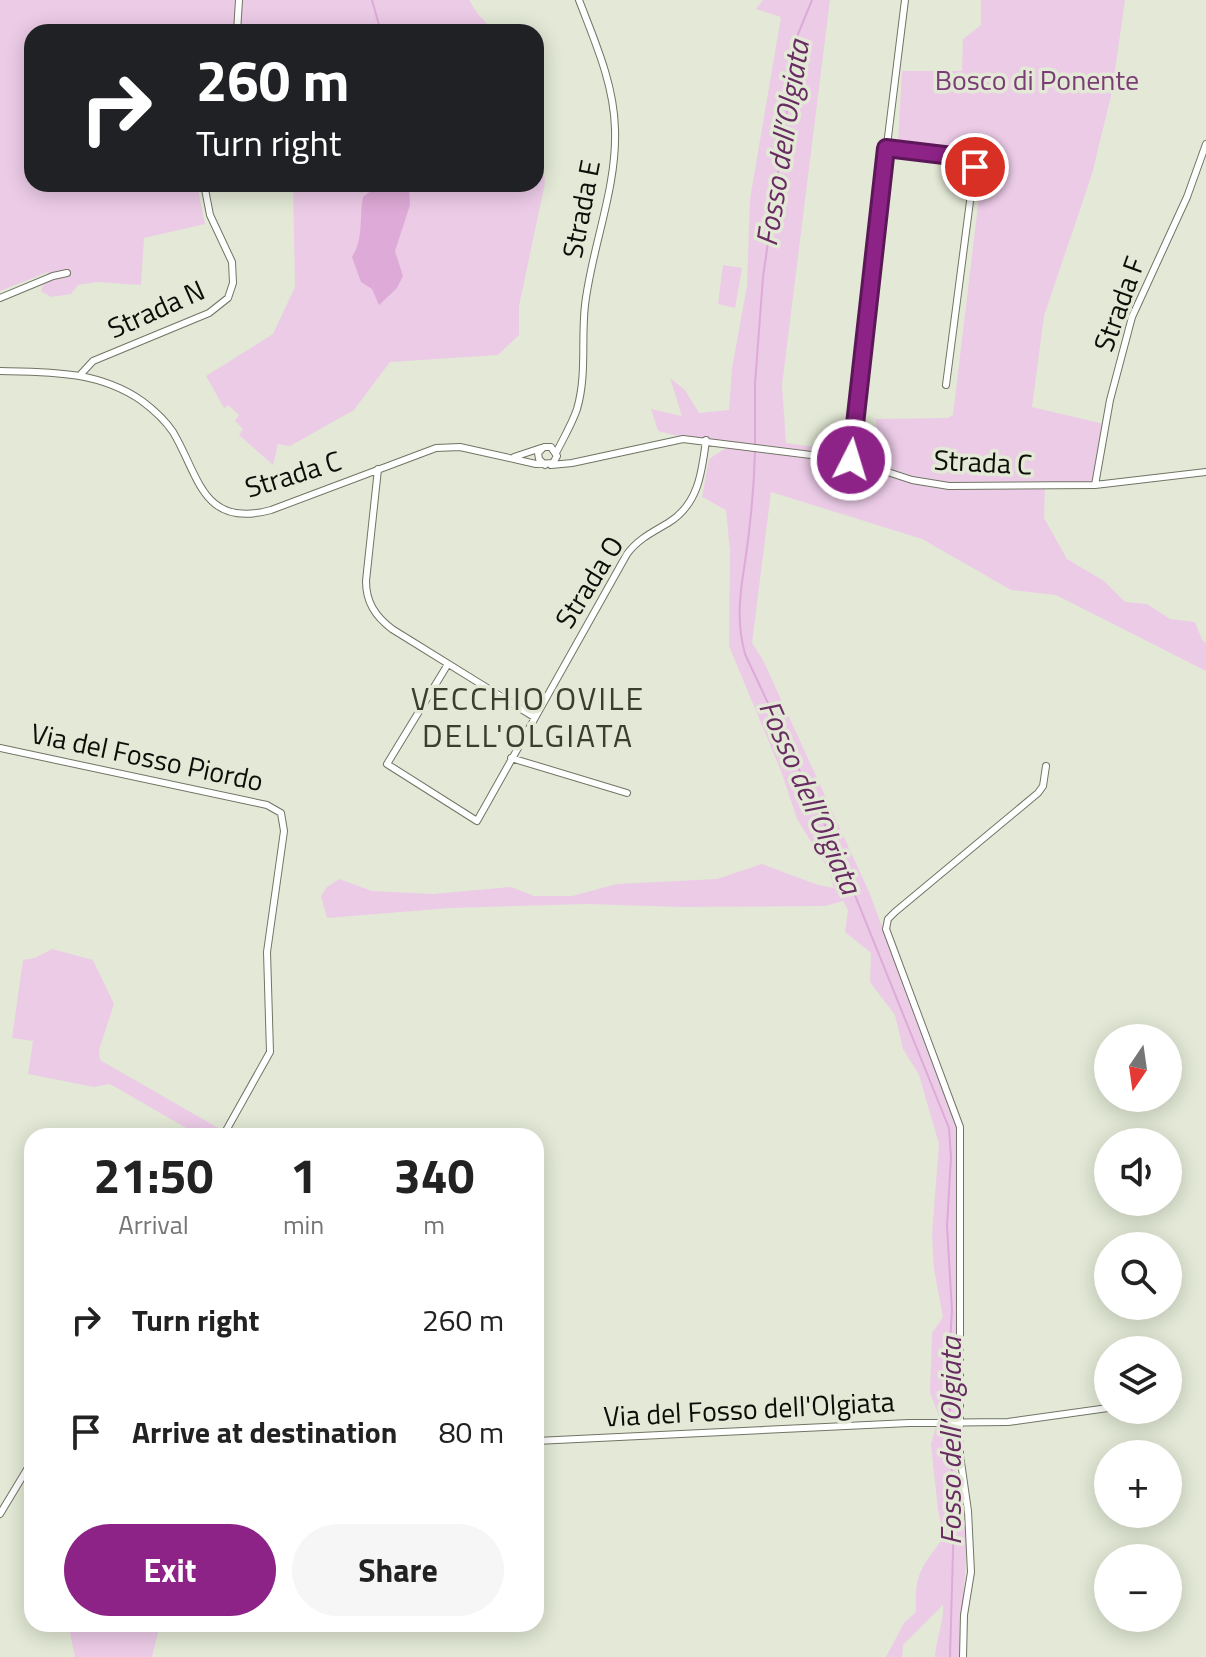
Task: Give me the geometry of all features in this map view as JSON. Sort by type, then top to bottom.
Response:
[{"type":"street","points":[[238,24],[239,0]]},
{"type":"street","name":"Strada E","points":[[547,465],[556,455],[576,413],[582,385],[585,308],[615,146],[614,112],[607,77],[579,0]]},
{"type":"street","points":[[851,460],[905,0]]},
{"type":"street","name":"Strada F","points":[[1095,485],[1110,400],[1132,317],[1204,160],[1206,144]]},
{"type":"street","points":[[886,148],[969,158],[975,163],[946,385]]},
{"type":"street","name":"Strada N","points":[[81,374],[93,361],[209,313],[228,298],[233,283],[232,262],[210,215],[206,192]]},
{"type":"street","points":[[0,298],[67,273]]},
{"type":"street","name":"Strada C","points":[[0,371],[81,374],[131,394],[157,413],[175,436],[201,491],[214,503],[233,512],[250,514],[447,446],[547,465],[572,463],[665,441],[706,440],[851,460],[912,480],[939,485],[1009,488],[1095,485],[1206,472]]},
{"type":"street","points":[[511,458],[543,447],[560,438],[567,429]]},
{"type":"street","name":"Strada O","points":[[448,664],[387,764],[477,821],[630,550],[642,538],[678,516],[691,501],[701,471],[706,440]]},
{"type":"street","points":[[543,447],[551,447],[556,455],[572,463]]},
{"type":"street","points":[[543,447],[538,456],[547,465]]},
{"type":"street","points":[[378,469],[366,586],[370,603],[385,624],[534,717]]},
{"type":"street","name":"Via del Fosso Piordo","points":[[0,748],[267,805],[281,813],[284,831],[267,952],[270,1052],[227,1128]]},
{"type":"street","points":[[511,758],[627,793]]},
{"type":"street","points":[[963,1657],[964,1615],[971,1572],[968,1511],[954,1424],[960,1127],[886,924],[895,912],[1038,793],[1043,786],[1046,766]]},
{"type":"street","name":"Via del Fosso dell'Olgiata","points":[[544,1441],[909,1423],[1008,1422],[1094,1410]]},
{"type":"street","points":[[0,1514],[24,1475]]},
{"type":"green space","points":[[0,0],[469,0],[487,24],[24,24],[24,192],[199,192],[205,224],[144,238],[141,285],[97,282],[78,285],[71,294],[51,297],[41,291],[48,272],[0,291]]},
{"type":"green space","name":"Bosco di Ponente","points":[[763,0],[830,0],[782,385],[786,443],[879,456],[876,419],[947,418],[953,415],[979,197],[977,150],[898,144],[902,71],[962,71],[963,39],[981,25],[981,0],[1125,0],[1112,92],[1092,174],[1044,316],[1032,407],[1104,424],[1095,485],[1045,487],[1044,518],[1067,559],[1104,581],[1125,602],[1147,604],[1170,619],[1195,622],[1206,643],[1206,671],[1056,595],[1011,590],[922,539],[771,492],[752,643],[763,660],[870,894],[956,1127],[958,1419],[955,1462],[967,1542],[960,1657],[935,1657],[943,1605],[903,1645],[902,1657],[886,1657],[904,1623],[916,1612],[918,1579],[944,1537],[931,1444],[939,1416],[930,1393],[932,1333],[943,1317],[934,1269],[932,1234],[939,1144],[919,1075],[903,1049],[895,1015],[870,982],[871,953],[845,932],[848,910],[843,901],[825,906],[587,904],[450,908],[327,918],[321,896],[327,887],[339,879],[372,891],[433,894],[511,887],[534,896],[572,896],[617,884],[717,879],[762,864],[834,888],[828,869],[797,819],[781,771],[729,646],[730,552],[726,510],[702,497],[709,459],[726,448],[658,431],[651,409],[682,416],[670,378],[685,390],[699,413],[729,410],[732,368],[747,286],[750,199],[781,17],[756,9]]},
{"type":"green space","points":[[293,192],[543,192],[519,306],[519,335],[498,355],[390,362],[354,410],[290,446],[278,444],[273,465],[239,435],[243,429],[235,421],[239,415],[228,405],[224,408],[206,376],[273,334],[295,287]]},
{"type":"green space","points":[[723,265],[742,268],[735,308],[718,304]]},
{"type":"green space","points":[[52,949],[93,960],[114,1004],[99,1050],[100,1060],[218,1128],[186,1128],[110,1084],[94,1087],[28,1074],[33,1041],[12,1038],[23,960]]},
{"type":"green space","points":[[70,1632],[158,1632],[152,1657],[75,1657]]},
{"type":"shaded area","points":[[370,192],[409,192],[410,205],[395,251],[403,276],[397,288],[379,305],[372,289],[361,282],[352,257],[360,235],[363,197]]},
{"type":"waterway","points":[[372,0],[379,24]]},
{"type":"waterway","name":"Fosso dell’Olgiata","points":[[755,445],[755,384],[763,277],[798,34],[812,0]]},
{"type":"waterway","name":"Fosso dell’Olgiata","points":[[755,451],[740,601],[745,654],[838,853],[949,1128],[950,1420]]},
{"type":"waterway","name":"Fosso dell’Olgiata","points":[[950,1426],[954,1517],[950,1657]]},
{"type":"district","name":"VECCHIO OVILE DELL'OLGIATA","points":[[528,718]]},
{"type":"route","points":[[851,460],[886,148],[969,158],[975,167]]}]
